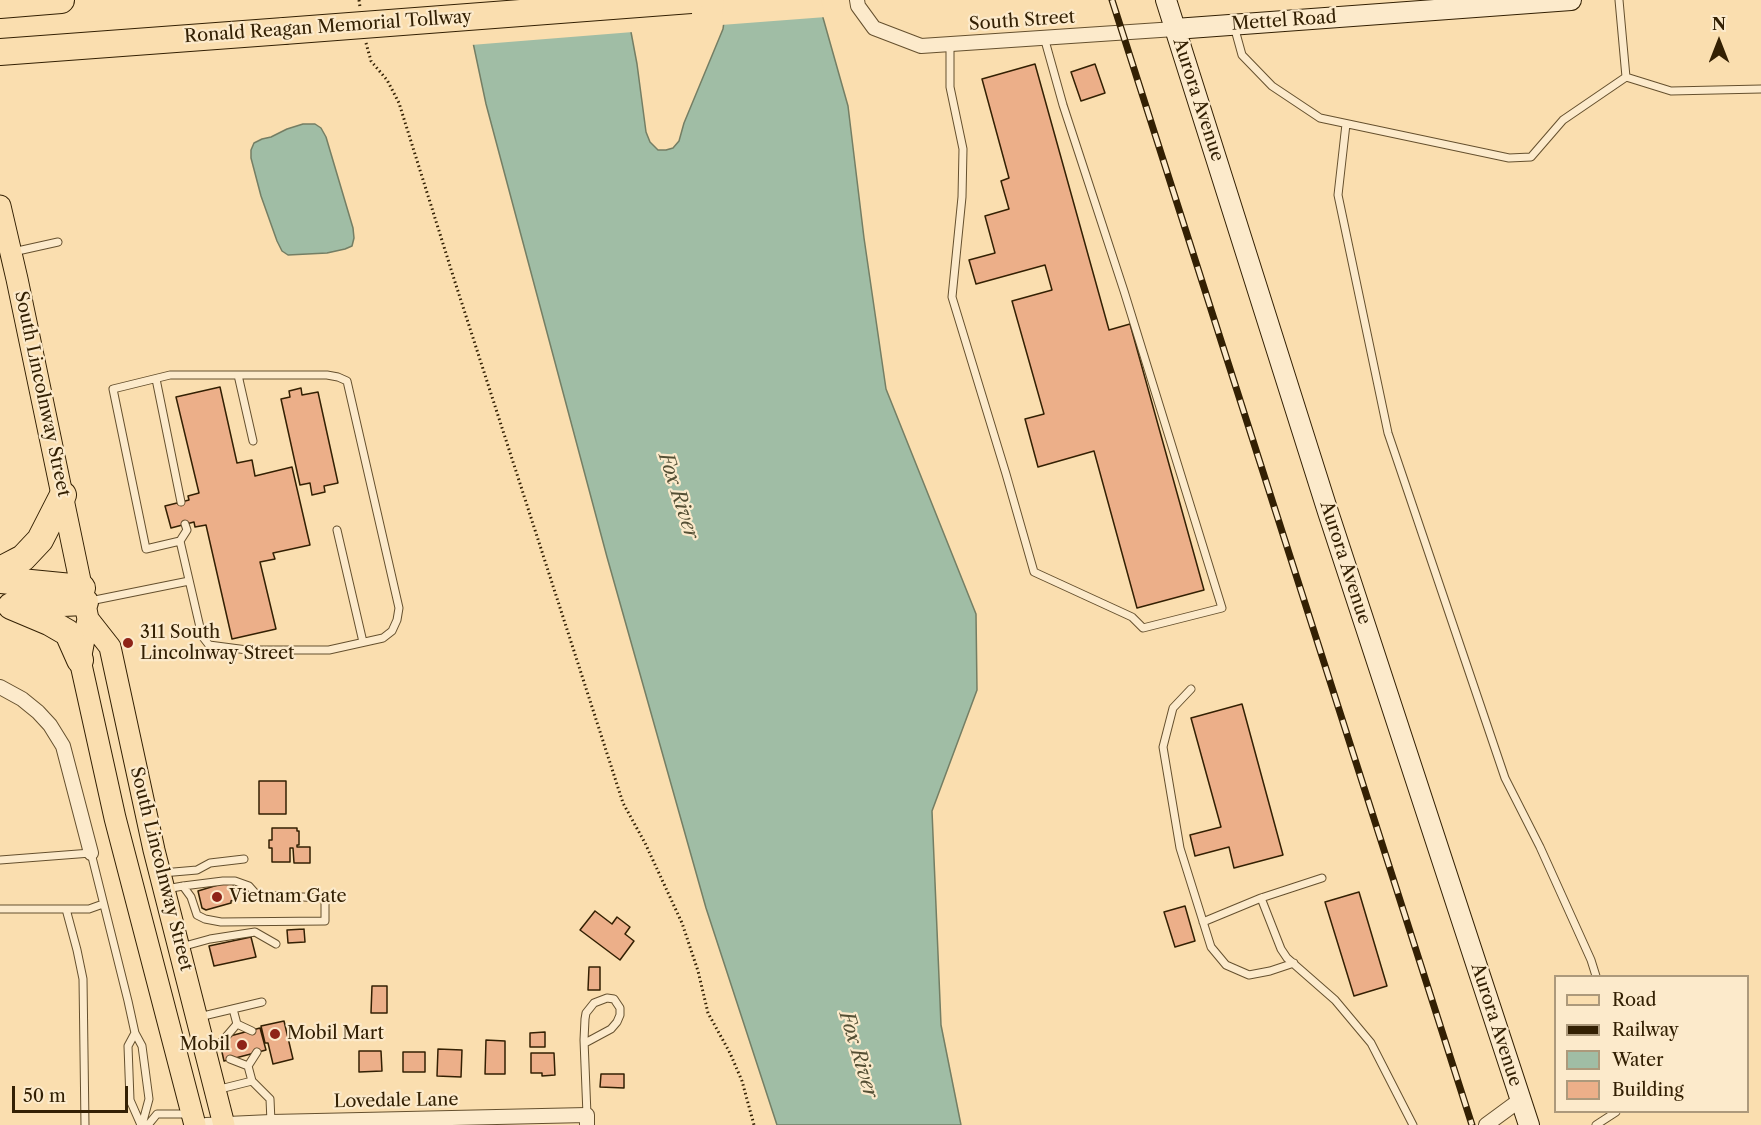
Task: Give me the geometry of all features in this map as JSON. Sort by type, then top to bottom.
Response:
[{"type":"highway","points":[[0,5],[61,0]]},
{"type":"highway","name":"Ronald Reagan Memorial Tollway","points":[[0,52],[692,0]]},
{"type":"highway","points":[[0,570],[22,558],[40,540],[63,495]]},
{"type":"highway","points":[[0,580],[85,603]]},
{"type":"highway","points":[[5,605],[85,603]]},
{"type":"highway","points":[[5,605],[49,622],[68,633],[80,660]]},
{"type":"main road","name":"Aurora Avenue","points":[[1166,0],[1325,501],[1529,1125]]},
{"type":"main road","name":"Mettel Road","points":[[1175,29],[1571,0]]},
{"type":"main road","name":"South Lincolnway Street","points":[[0,206],[85,603],[80,660],[115,818],[194,1125]]},
{"type":"main road","name":"South Lincolnway Street","points":[[85,603],[110,648],[169,883],[179,947],[216,1090],[218,1125]]},
{"type":"street","name":"South Street","points":[[857,0],[858,6],[874,28],[921,46],[1175,29]]},
{"type":"street","points":[[0,687],[22,699],[38,712],[50,725],[63,746],[91,853]]},
{"type":"street","points":[[1486,1125],[1520,1100]]},
{"type":"street","name":"Lovedale Lane","points":[[218,1125],[587,1120]]},
{"type":"lane","points":[[1619,0],[1626,77]]},
{"type":"lane","points":[[1234,25],[1242,55],[1272,86],[1320,118],[1509,158],[1532,157],[1563,120],[1626,77]]},
{"type":"lane","points":[[950,44],[950,87],[963,149],[962,197],[952,297],[1034,572],[1132,616],[1143,628],[1222,608],[1125,291],[1063,105],[1044,37]]},
{"type":"lane","points":[[1626,77],[1671,91],[1761,88]]},
{"type":"lane","points":[[1346,124],[1338,195],[1388,433],[1505,778],[1540,848],[1596,975]]},
{"type":"lane","points":[[11,253],[57,242]]},
{"type":"lane","points":[[180,541],[202,636],[209,645],[247,650],[329,650],[383,638],[392,631],[397,620],[399,608],[347,381],[327,375],[170,375],[113,389],[146,549],[180,541],[187,530],[185,524]]},
{"type":"lane","points":[[238,375],[254,441]]},
{"type":"lane","points":[[156,379],[181,502]]},
{"type":"lane","points":[[337,530],[363,642]]},
{"type":"lane","points":[[85,603],[189,581]]},
{"type":"lane","points":[[1191,689],[1173,708],[1163,747],[1180,848],[1211,947],[1226,964],[1250,975],[1294,963]]},
{"type":"lane","points":[[0,860],[91,853],[135,1033],[142,1046],[149,1099],[141,1125]]},
{"type":"lane","points":[[169,883],[210,863],[244,859]]},
{"type":"lane","points":[[1203,922],[1261,898],[1322,878]]},
{"type":"lane","points":[[236,881],[249,886],[257,895],[325,898],[325,921],[221,922],[197,915],[191,897],[169,883],[236,881]]},
{"type":"lane","points":[[1261,898],[1281,949],[1335,1000],[1371,1042],[1413,1125]]},
{"type":"lane","points":[[0,909],[89,909],[103,904]]},
{"type":"lane","points":[[66,909],[83,979],[85,1125]]},
{"type":"lane","points":[[179,947],[210,939],[255,932],[276,944]]},
{"type":"lane","points":[[585,1043],[612,1029],[617,1022],[620,1008],[614,999],[606,998],[594,1003],[586,1013],[585,1043],[587,1120]]},
{"type":"lane","points":[[197,1017],[262,1002]]},
{"type":"lane","points":[[233,1009],[240,1034]]},
{"type":"lane","points":[[237,1024],[252,1030]]},
{"type":"lane","points":[[225,1038],[237,1024]]},
{"type":"lane","points":[[135,1033],[128,1046],[130,1100],[141,1125]]},
{"type":"lane","points":[[248,1066],[257,1052]]},
{"type":"lane","points":[[245,1055],[252,1081],[270,1099],[272,1123]]},
{"type":"lane","points":[[230,1059],[248,1066]]},
{"type":"lane","points":[[216,1090],[252,1081]]},
{"type":"lane","points":[[1596,1125],[1614,1113]]},
{"type":"lane","points":[[148,1125],[157,1114],[184,1114],[194,1125]]},
{"type":"path","points":[[359,0],[361,10]]},
{"type":"path","points":[[365,41],[370,61],[387,80],[399,103],[454,282],[623,803],[645,843],[682,923],[698,971],[708,1013],[742,1081],[754,1125]]},
{"type":"water","name":"Fox River","points":[[464,0],[625,0],[646,132],[650,142],[658,150],[666,150],[673,148],[679,141],[684,123],[723,29],[727,0],[818,0],[848,106],[886,389],[976,614],[977,690],[932,811],[941,1025],[961,1125],[777,1125],[706,908],[607,557],[486,104]]},
{"type":"water","points":[[303,124],[315,124],[321,128],[326,137],[353,228],[352,246],[345,249],[327,253],[288,255],[282,251],[277,241],[261,196],[251,158],[254,143]]},
{"type":"pier","points":[[461,0],[628,0],[633,32],[471,45]]},
{"type":"pier","points":[[724,0],[821,0],[826,17],[721,25]]},
{"type":"building","points":[[1035,64],[1109,330],[1130,324],[1204,590],[1137,608],[1094,451],[1038,467],[1025,419],[1044,414],[1012,301],[1052,290],[1045,265],[976,284],[969,260],[995,253],[985,216],[1009,209],[1001,181],[1009,178],[982,79]]},
{"type":"building","points":[[1095,64],[1105,93],[1081,101],[1071,72]]},
{"type":"building","points":[[220,387],[237,463],[252,460],[255,476],[292,467],[310,545],[273,553],[275,559],[260,562],[276,629],[232,639],[206,525],[195,527],[194,522],[171,528],[165,506],[189,500],[188,496],[199,493],[176,397]]},
{"type":"building","points":[[301,388],[302,395],[318,392],[338,483],[324,486],[325,492],[312,495],[310,483],[300,485],[281,399],[290,397],[289,391]]},
{"type":"building","points":[[1242,704],[1283,855],[1234,868],[1229,847],[1195,856],[1190,835],[1221,827],[1191,718]]},
{"type":"building","points":[[259,781],[286,781],[286,814],[259,814]]},
{"type":"building","points":[[272,828],[297,828],[299,845],[297,847],[310,847],[310,863],[294,863],[293,848],[290,848],[290,862],[272,862],[272,848],[269,848],[269,840],[272,840]]},
{"type":"building","name":"Vietnam Gate","points":[[231,881],[238,895],[235,896],[236,899],[231,903],[206,910],[202,908],[198,891]]},
{"type":"building","points":[[1359,892],[1387,986],[1354,996],[1325,902]]},
{"type":"building","points":[[1185,906],[1195,941],[1175,947],[1164,912]]},
{"type":"building","points":[[595,911],[612,924],[617,917],[630,927],[625,934],[634,941],[620,960],[580,930]]},
{"type":"building","points":[[304,929],[305,942],[288,943],[287,930]]},
{"type":"building","points":[[251,937],[256,957],[214,966],[209,946]]},
{"type":"building","points":[[589,967],[600,967],[600,990],[588,990]]},
{"type":"building","points":[[372,986],[387,986],[387,1013],[371,1013]]},
{"type":"building","name":"Mobil Mart","points":[[284,1021],[293,1059],[273,1064],[261,1026]]},
{"type":"building","name":"Mobil","points":[[260,1028],[266,1050],[224,1061],[219,1039]]},
{"type":"building","points":[[545,1032],[545,1047],[530,1047],[530,1033]]},
{"type":"building","points":[[486,1040],[505,1041],[505,1074],[485,1074]]},
{"type":"building","points":[[438,1049],[462,1050],[461,1077],[437,1076]]},
{"type":"building","points":[[359,1051],[381,1051],[382,1071],[359,1072]]},
{"type":"building","points":[[403,1052],[425,1052],[425,1072],[403,1072]]},
{"type":"building","points":[[531,1053],[554,1053],[555,1075],[542,1076],[542,1073],[531,1073]]},
{"type":"building","points":[[601,1074],[624,1074],[624,1088],[600,1087]]},
{"type":"railway","points":[[1112,0],[1472,1125]]},
{"type":"place","name":"311 South Lincolnway Street","points":[[128,643]]},
{"type":"place","name":"Vietnam Gate","points":[[217,897]]},
{"type":"place","name":"Mobil Mart","points":[[275,1034]]},
{"type":"place","name":"Mobil","points":[[242,1045]]}]
